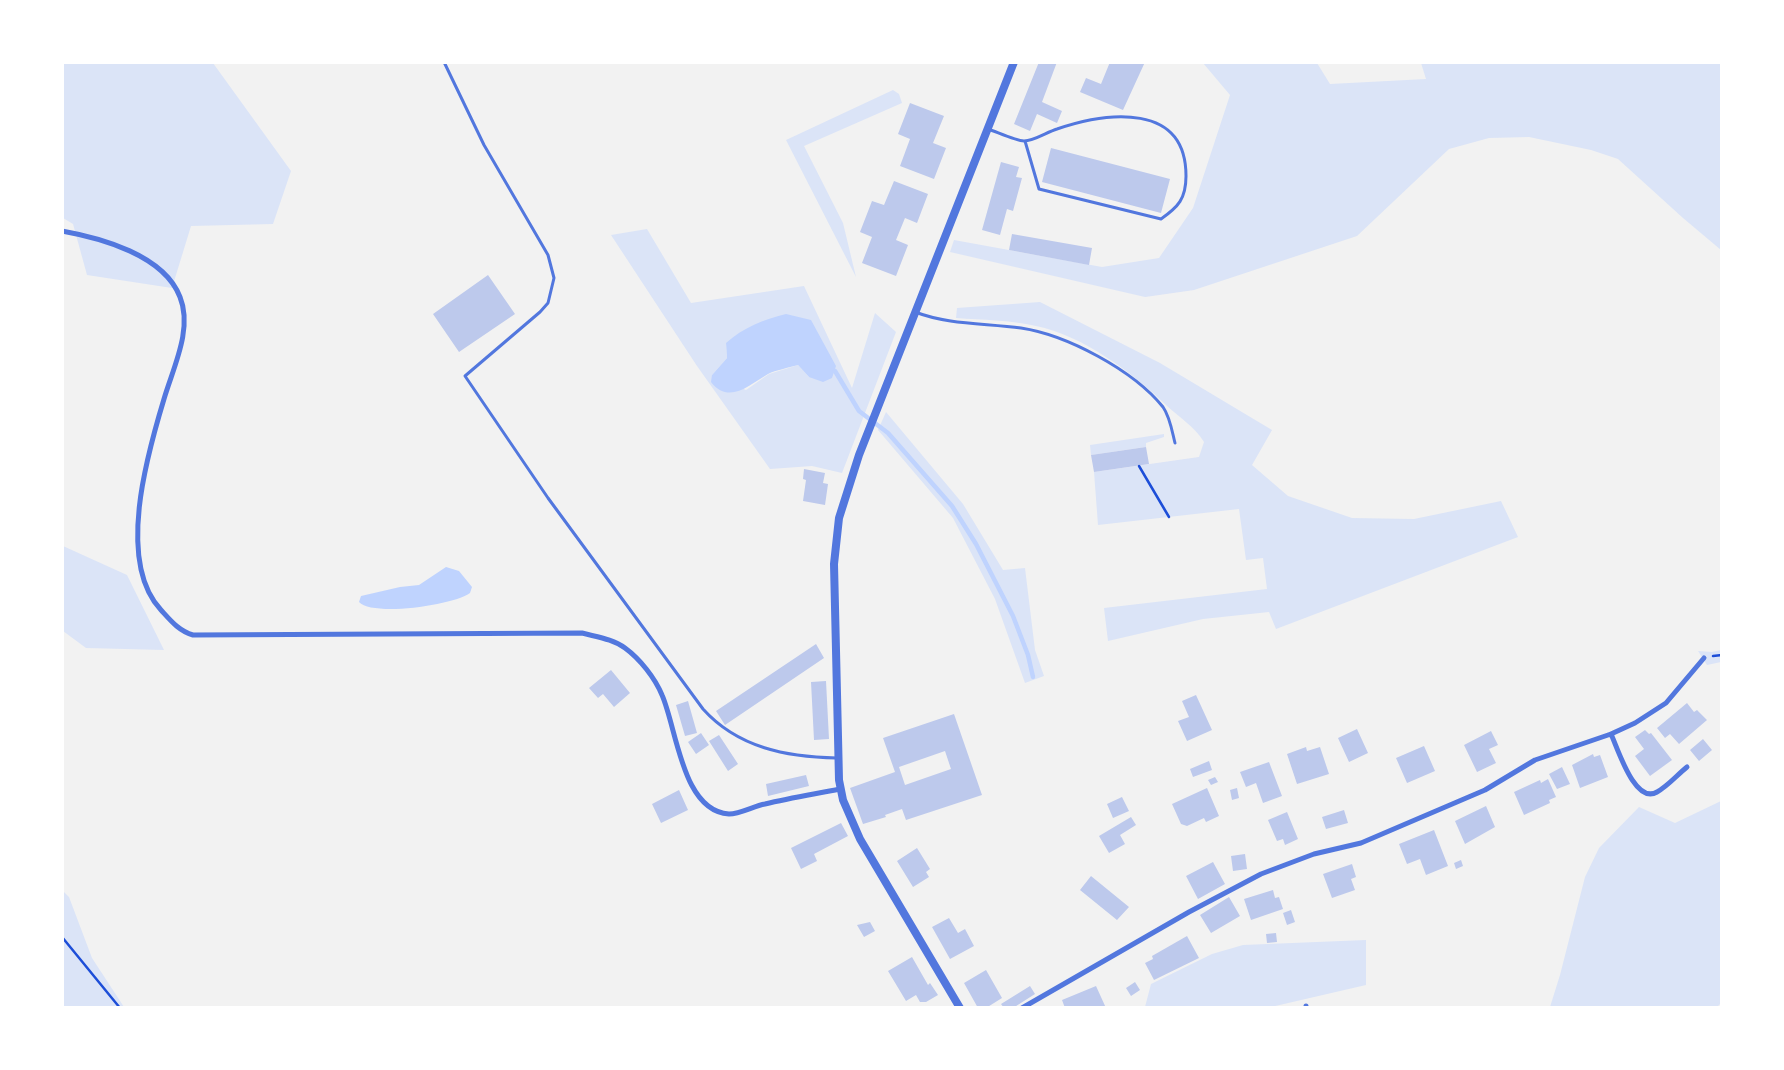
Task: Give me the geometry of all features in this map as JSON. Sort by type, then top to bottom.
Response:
[{"type":"street","points":[[960,1008],[860,839],[840,789],[834,564],[836,539],[844,500],[868,430],[1014,62]]},
{"type":"street","points":[[62,231],[96,237],[138,255],[172,284],[179,295],[185,311],[180,349],[148,457],[141,496],[139,534],[141,568],[148,591],[158,606],[184,632],[193,635],[582,633],[606,638],[624,647],[642,663],[661,693],[670,715],[687,776],[703,803],[715,811],[730,814],[765,804],[840,789]]},
{"type":"street","points":[[1022,1008],[1189,912],[1261,874],[1314,854],[1361,843],[1485,790],[1535,760],[1611,734],[1650,715],[1666,703],[1704,658]]},
{"type":"street","points":[[1611,734],[1630,776],[1641,792],[1656,793],[1687,767]]},
{"type":"lane","points":[[444,62],[484,145],[548,255],[554,278],[548,303],[540,312],[465,376],[548,498],[703,709],[718,725],[737,738],[774,751],[809,758],[839,758]]},
{"type":"lane","points":[[988,129],[1025,141],[1095,118],[1139,117],[1157,122],[1174,134],[1186,158],[1186,187],[1178,208],[1161,219],[1039,189],[1025,141]]},
{"type":"lane","points":[[915,312],[955,322],[1038,331],[1074,344],[1127,376],[1164,408],[1171,424],[1175,443]]},
{"type":"path","points":[[1140,466],[1169,517]]},
{"type":"path","points":[[62,937],[120,1008]]},
{"type":"shaded area","points":[[62,63],[213,63],[291,171],[273,224],[191,226],[172,288],[87,275],[73,224],[63,218]]},
{"type":"shaded area","points":[[1203,63],[1317,63],[1330,84],[1426,79],[1421,63],[1721,63],[1721,250],[1618,159],[1591,150],[1529,137],[1489,138],[1449,149],[1357,236],[1194,290],[1145,297],[950,252],[954,240],[1102,267],[1159,258],[1193,208],[1230,95]]},
{"type":"shaded area","points":[[893,90],[899,94],[902,103],[804,146],[843,223],[856,277],[786,140]]},
{"type":"shaded area","points":[[647,229],[691,303],[804,286],[852,388],[875,313],[896,332],[842,473],[812,466],[770,469],[697,366],[611,235]],"holes":[[[726,343],[835,371],[809,377],[798,365],[769,374],[746,390],[712,375],[727,358]]]},
{"type":"shaded area","points":[[1040,302],[1160,363],[1272,430],[1252,465],[1288,496],[1352,518],[1414,519],[1501,501],[1518,537],[1276,629],[1269,612],[1203,619],[1108,641],[1104,608],[1267,589],[1263,558],[1246,560],[1239,509],[1098,525],[1094,472],[1199,457],[1204,442],[1191,427],[1138,380],[1106,357],[1071,338],[1026,324],[956,318],[957,308]]},
{"type":"shaded area","points":[[886,412],[963,504],[1003,570],[1025,568],[1035,650],[1044,676],[1025,683],[995,599],[953,518],[878,430]]},
{"type":"shaded area","points":[[1164,434],[1164,437],[1146,443],[1146,447],[1091,455],[1090,445]]},
{"type":"shaded area","points":[[63,546],[127,575],[164,650],[86,648],[63,631]]},
{"type":"shaded area","points":[[1721,650],[1721,662],[1707,665],[1698,651],[1712,652]]},
{"type":"shaded area","points":[[1721,801],[1722,1002],[1717,1007],[1550,1007],[1585,877],[1599,848],[1639,807],[1675,823]]},
{"type":"shaded area","points":[[62,890],[69,897],[92,958],[124,1007],[63,1007]]},
{"type":"shaded area","points":[[1366,940],[1366,985],[1271,1007],[1145,1007],[1151,984],[1212,954],[1243,945]]},
{"type":"water","points":[[786,314],[811,320],[836,366],[832,378],[823,382],[809,377],[798,365],[768,374],[739,391],[725,392],[718,389],[711,382],[712,375],[727,358],[726,343],[754,325]]},
{"type":"water","points":[[446,567],[459,571],[472,587],[470,593],[448,602],[414,608],[380,609],[359,602],[361,596],[400,587],[419,585]]},
{"type":"building","points":[[1039,62],[1057,62],[1042,102],[1062,111],[1057,123],[1037,114],[1030,131],[1014,124]]},
{"type":"building","points":[[1110,62],[1145,62],[1123,110],[1080,92],[1086,78],[1101,84]]},
{"type":"building","points":[[910,103],[944,116],[933,143],[946,148],[934,179],[900,166],[910,139],[898,134]]},
{"type":"building","points":[[1051,148],[1170,179],[1161,213],[1042,182]]},
{"type":"building","points":[[1001,162],[1019,167],[1016,177],[1022,178],[1013,211],[1007,209],[1000,235],[982,230]]},
{"type":"building","points":[[894,181],[928,194],[917,223],[905,218],[896,240],[908,245],[896,276],[862,263],[872,237],[860,232],[872,201],[884,205]]},
{"type":"building","points":[[1012,234],[1092,248],[1089,265],[1009,250]]},
{"type":"building","points":[[488,275],[515,314],[459,352],[433,314]]},
{"type":"building","points":[[1146,447],[1149,464],[1094,472],[1091,455]]},
{"type":"building","points":[[804,469],[825,473],[823,483],[828,484],[825,505],[803,501],[806,480],[803,479]]},
{"type":"building","points":[[816,644],[824,658],[725,725],[716,711]]},
{"type":"building","points":[[611,670],[630,693],[614,707],[603,694],[598,698],[589,688]]},
{"type":"building","points":[[826,681],[829,739],[814,740],[811,682]]},
{"type":"building","points":[[1196,695],[1212,730],[1187,741],[1178,721],[1189,717],[1182,701]]},
{"type":"building","points":[[688,701],[697,733],[685,736],[676,705]]},
{"type":"building","points":[[1687,703],[1694,712],[1697,710],[1707,720],[1679,744],[1670,734],[1665,738],[1657,728]]},
{"type":"building","points":[[954,714],[982,795],[906,820],[902,809],[885,815],[886,817],[863,824],[850,788],[895,772],[883,738]],"holes":[[[945,751],[951,769],[905,785],[899,767]]]},
{"type":"building","points":[[1357,729],[1368,753],[1349,762],[1338,738]]},
{"type":"building","points":[[1645,730],[1649,734],[1651,733],[1672,760],[1650,776],[1635,756],[1644,749],[1635,737]]},
{"type":"building","points":[[1491,731],[1498,745],[1489,749],[1496,763],[1477,772],[1464,745]]},
{"type":"building","points":[[701,733],[709,745],[696,754],[688,742]]},
{"type":"building","points":[[719,735],[738,764],[728,771],[709,741]]},
{"type":"building","points":[[1703,739],[1712,750],[1699,761],[1690,750]]},
{"type":"building","points":[[1424,746],[1435,771],[1407,783],[1396,758]]},
{"type":"building","points":[[1306,747],[1307,751],[1320,747],[1329,774],[1297,784],[1287,754]]},
{"type":"building","points":[[1593,754],[1594,757],[1600,755],[1608,777],[1580,788],[1572,765]]},
{"type":"building","points":[[1209,761],[1212,770],[1193,777],[1190,769]]},
{"type":"building","points":[[1269,762],[1282,796],[1263,803],[1256,783],[1246,787],[1240,772]]},
{"type":"building","points":[[1562,767],[1570,784],[1557,789],[1549,774]]},
{"type":"building","points":[[806,775],[809,786],[768,796],[766,784]]},
{"type":"building","points":[[1215,777],[1218,782],[1211,785],[1208,780]]},
{"type":"building","points":[[1548,779],[1556,797],[1549,800],[1550,803],[1524,815],[1514,792],[1540,780],[1541,783]]},
{"type":"building","points":[[1207,788],[1219,816],[1206,822],[1204,818],[1187,826],[1181,824],[1172,804]]},
{"type":"building","points":[[1237,788],[1239,798],[1232,800],[1230,790]]},
{"type":"building","points":[[679,790],[688,810],[661,823],[652,804]]},
{"type":"building","points":[[1122,797],[1129,811],[1113,818],[1107,804]]},
{"type":"building","points":[[1486,806],[1495,827],[1465,844],[1455,821]]},
{"type":"building","points":[[1344,810],[1348,823],[1326,829],[1322,817]]},
{"type":"building","points":[[1287,812],[1298,839],[1285,845],[1283,839],[1277,841],[1268,820]]},
{"type":"building","points":[[1131,817],[1136,825],[1120,835],[1125,844],[1109,853],[1099,836]]},
{"type":"building","points":[[841,823],[848,836],[814,854],[817,861],[801,869],[791,848]]},
{"type":"building","points":[[1434,830],[1448,866],[1426,875],[1420,859],[1407,864],[1399,844]]},
{"type":"building","points":[[917,848],[930,869],[926,872],[929,877],[913,887],[897,861]]},
{"type":"building","points":[[1245,854],[1247,869],[1233,871],[1231,856]]},
{"type":"building","points":[[1461,860],[1463,866],[1456,869],[1454,863]]},
{"type":"building","points":[[1213,862],[1225,884],[1198,899],[1186,876]]},
{"type":"building","points":[[1352,864],[1356,877],[1351,879],[1355,890],[1332,898],[1323,874]]},
{"type":"building","points":[[1091,876],[1129,907],[1117,920],[1080,890]]},
{"type":"building","points":[[1273,890],[1275,898],[1279,897],[1283,909],[1251,920],[1244,899]]},
{"type":"building","points":[[1229,897],[1240,916],[1211,933],[1200,915]]},
{"type":"building","points":[[1291,910],[1295,922],[1287,925],[1283,913]]},
{"type":"building","points":[[949,918],[958,933],[965,929],[974,946],[950,959],[932,927]]},
{"type":"building","points":[[870,922],[875,931],[864,937],[857,925]]},
{"type":"building","points":[[1276,933],[1277,942],[1267,943],[1266,934]]},
{"type":"building","points":[[1187,936],[1199,958],[1154,980],[1145,963],[1153,959],[1152,956]]},
{"type":"building","points":[[912,957],[928,985],[930,983],[938,995],[926,1002],[920,1002],[916,995],[906,1001],[888,971]]},
{"type":"building","points":[[986,970],[1002,998],[986,1008],[978,1008],[964,983]]},
{"type":"building","points":[[1135,982],[1140,990],[1131,996],[1126,988]]},
{"type":"building","points":[[1030,986],[1035,994],[1013,1008],[1004,1008],[1001,1004]]},
{"type":"building","points":[[1096,986],[1106,1008],[1065,1008],[1062,1000]]},
{"type":"waterway","points":[[835,371],[859,411],[888,433],[952,506],[976,544],[1013,616],[1028,655],[1033,677]]}]
